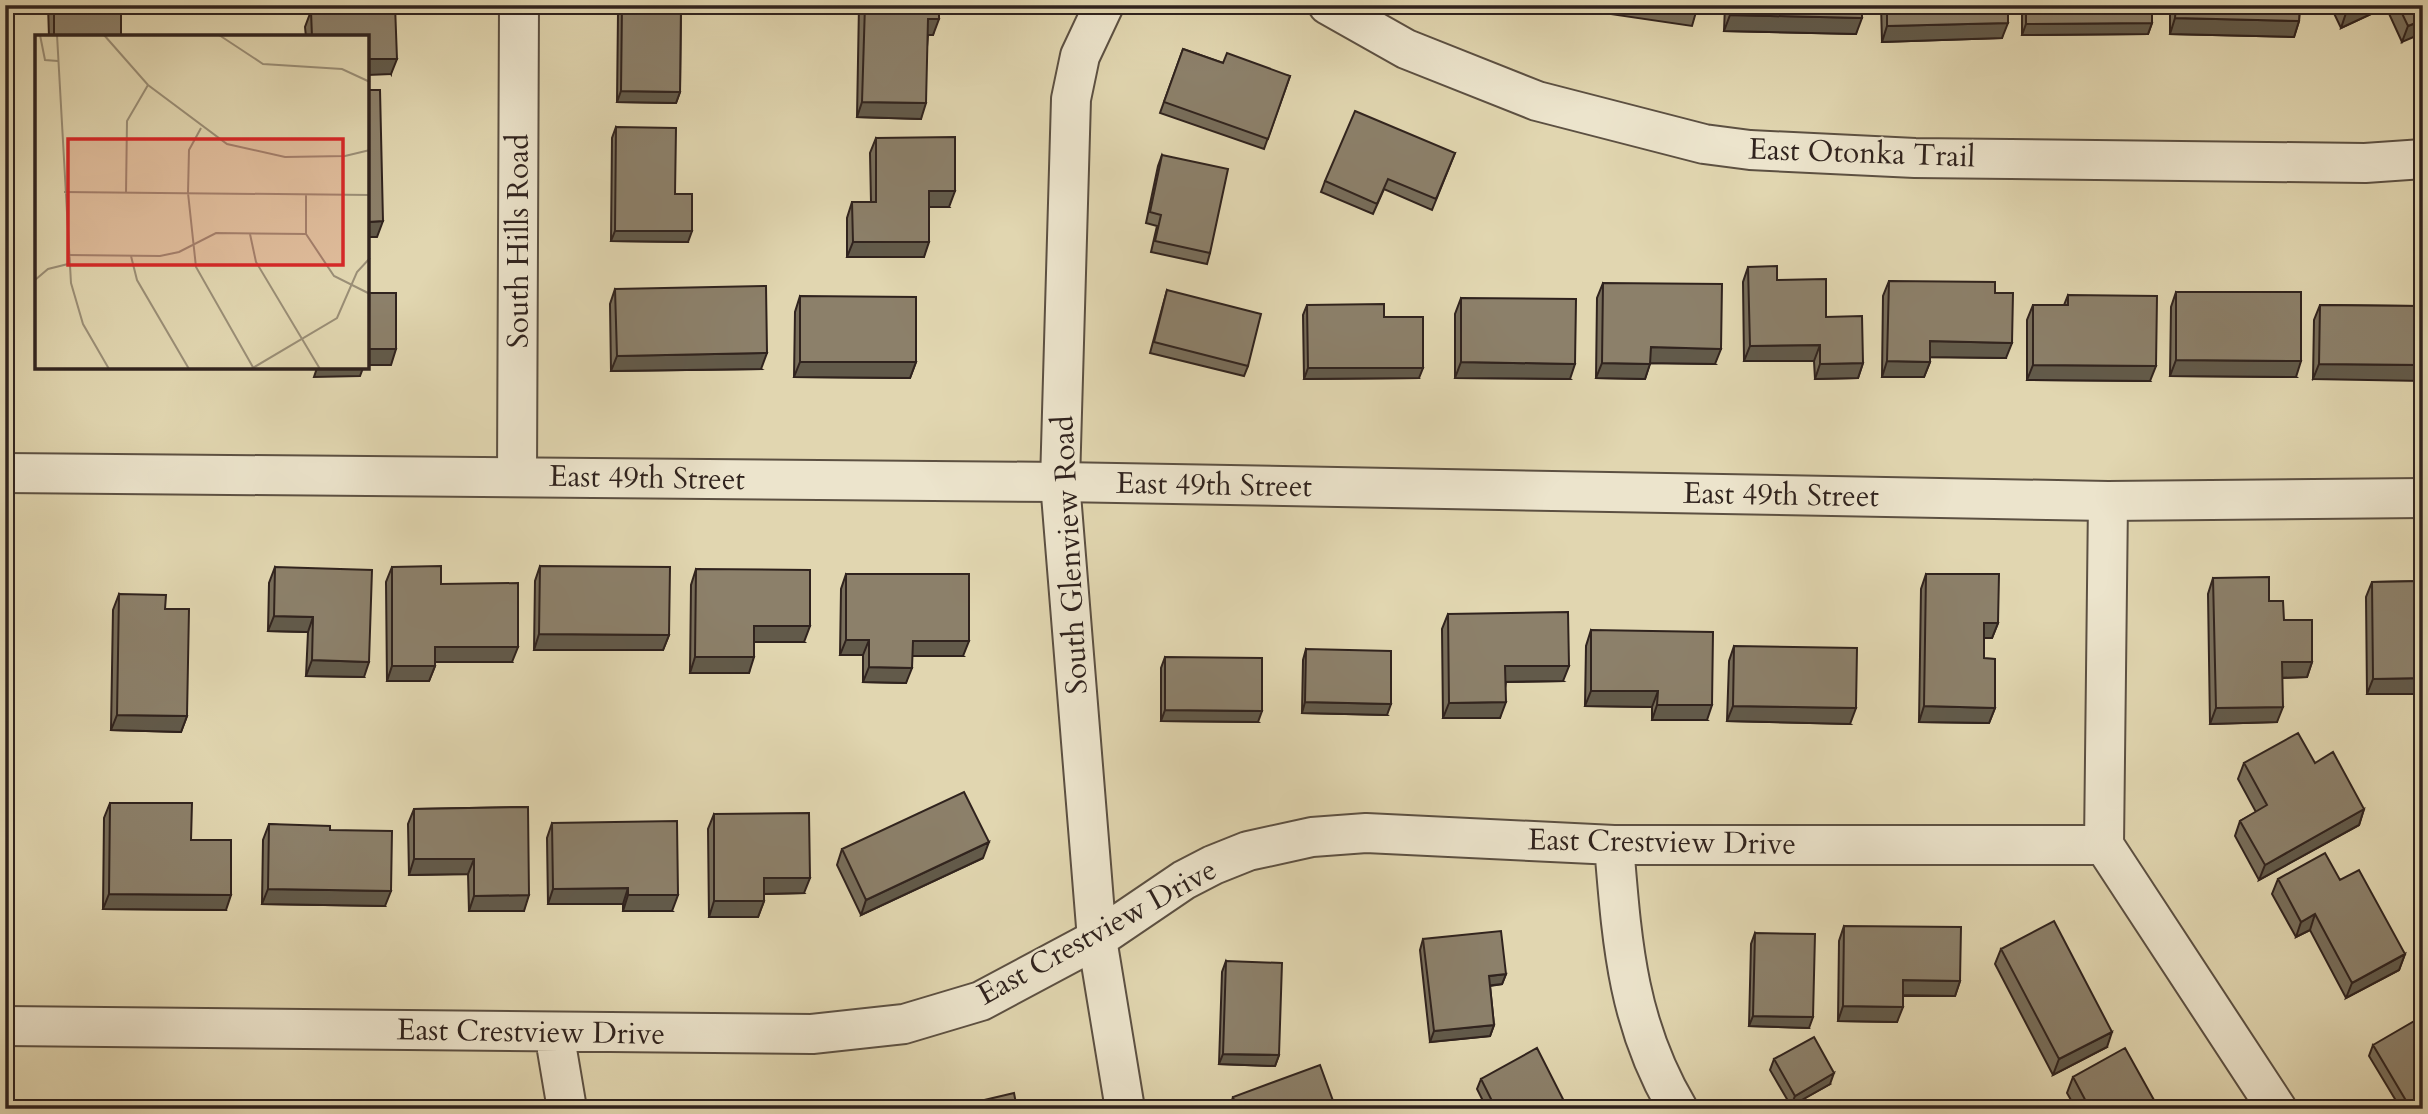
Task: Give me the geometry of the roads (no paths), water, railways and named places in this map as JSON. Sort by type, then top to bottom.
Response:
[{"type":"street","name":"South Hills Road","points":[[517,477],[519,5]]},
{"type":"street","name":"South Glenview Road","points":[[1104,5],[1080,56],[1071,99],[1060,482],[1097,939],[1125,1109]]},
{"type":"street","name":"East Otonka Trail","points":[[1328,5],[1406,49],[1537,101],[1630,127],[1750,150],[1929,158],[2365,163],[2423,159]]},
{"type":"street","name":"East 49th Street","points":[[5,473],[1060,482],[2108,500],[2423,498]]},
{"type":"street","points":[[2108,500],[2104,845],[2277,1109]]},
{"type":"street","name":"East Crestview Drive","points":[[5,1026],[812,1034],[904,1024],[981,1001],[1014,986],[1097,939],[1184,880],[1213,865],[1248,851],[1312,837],[1366,833],[1614,845],[2104,845]]},
{"type":"street","points":[[1614,845],[1623,957],[1638,1020],[1665,1086],[1678,1109]]},
{"type":"street","points":[[554,1032],[567,1109]]}]
